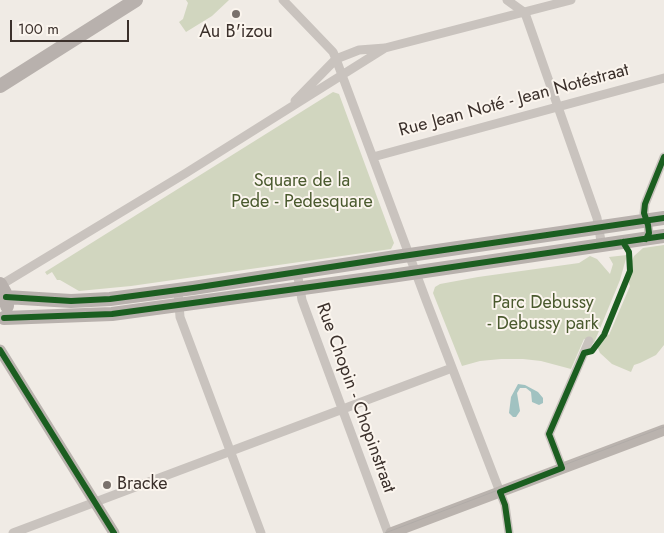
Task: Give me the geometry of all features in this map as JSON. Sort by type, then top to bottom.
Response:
[{"type":"main road","points":[[0,86],[136,0]]},
{"type":"main road","points":[[664,218],[110,299],[71,301],[2,289],[7,308],[2,322],[104,314],[179,305],[664,236]]},
{"type":"street","points":[[283,0],[333,52],[336,58],[409,255],[505,504],[508,533]]},
{"type":"street","points":[[507,0],[525,13],[600,227],[601,241],[606,245]]},
{"type":"street","points":[[288,109],[336,58],[359,50],[385,48],[571,0]]},
{"type":"street","points":[[2,289],[385,48]]},
{"type":"street","name":"Rue Jean Noté - Jean Notéstraat","points":[[373,157],[664,78]]},
{"type":"street","points":[[646,239],[649,234],[648,225],[645,221],[645,204],[664,157]]},
{"type":"street","name":"Rue Chopin - Chopinstraat","points":[[297,272],[302,300],[390,533]]},
{"type":"street","points":[[178,290],[180,317],[261,533]]},
{"type":"street","points":[[562,468],[549,434],[589,341]]},
{"type":"street","points":[[0,350],[114,533]]},
{"type":"street","points":[[13,533],[452,368]]},
{"type":"street","points":[[390,533],[663,432]]},
{"type":"green space","points":[[186,0],[229,0],[212,16],[186,32],[179,22],[183,19],[188,3]]},
{"type":"green space","name":"Square de la Pede - Pedesquare","points":[[333,92],[339,94],[394,243],[391,249],[131,286],[79,291],[57,280],[52,272],[47,275],[45,272]]},
{"type":"green space","points":[[664,245],[664,345],[656,355],[634,365],[631,372],[612,364],[600,353],[597,346],[603,332],[609,335],[630,286],[626,276],[634,256],[643,248]]},
{"type":"green space","name":"Parc Debussy - Debussy park","points":[[627,255],[620,280],[594,343],[584,339],[571,369],[541,361],[523,359],[480,361],[462,366],[433,293],[435,287],[440,284],[478,277],[579,263],[590,256],[597,259],[610,274],[613,264],[609,257]]},
{"type":"water","points":[[518,384],[525,385],[538,392],[543,398],[543,403],[539,405],[532,402],[531,392],[526,388],[520,388],[517,393],[520,411],[516,417],[513,417],[509,413],[511,397]]},
{"type":"tram line","points":[[385,533],[664,427]]},
{"type":"cycle path","points":[[646,239],[649,233],[644,213],[645,204],[664,157]]},
{"type":"cycle path","points":[[6,297],[71,301],[110,299],[664,218]]},
{"type":"cycle path","points":[[4,318],[112,314],[664,236]]},
{"type":"cycle path","points":[[509,533],[505,505],[500,492],[562,468],[549,434],[584,353],[592,351],[604,335],[630,271],[629,252],[623,242]]},
{"type":"cycle path","points":[[0,350],[114,533]]},
{"type":"place","name":"Au B'izou","points":[[236,14]]},
{"type":"place","name":"Bracke","points":[[107,485]]}]
